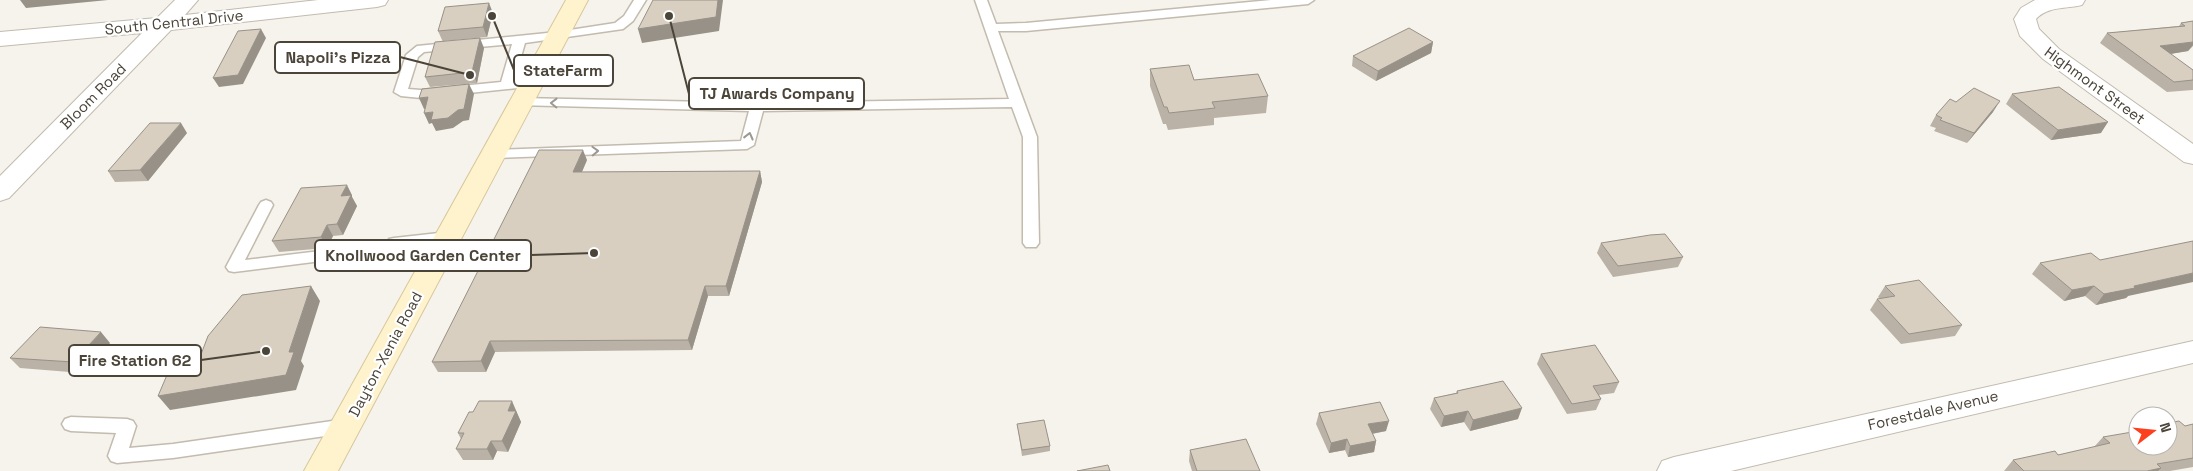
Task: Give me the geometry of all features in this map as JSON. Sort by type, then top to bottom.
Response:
[{"type":"main road","name":"Dayton-Xenia Road","points":[[322,471],[493,154],[520,90],[557,36],[577,0]]},
{"type":"street","name":"Bloom Road","points":[[0,192],[187,0]]},
{"type":"street","name":"South Central Drive","points":[[0,39],[377,0]]},
{"type":"street","name":"Highmont Street","points":[[2074,0],[2040,5],[2029,11],[2025,19],[2028,31],[2039,43],[2193,156]]},
{"type":"street","name":"Forestdale Avenue","points":[[1674,471],[2016,391],[2193,352]]},
{"type":"lane","points":[[640,0],[629,18],[619,26],[557,36],[421,49],[412,55],[401,92],[421,94],[520,90],[757,106],[1017,103]]},
{"type":"lane","points":[[981,0],[1030,136],[1031,243]]},
{"type":"lane","points":[[990,28],[1026,27],[1308,0]]},
{"type":"lane","points":[[520,39],[520,90]]},
{"type":"lane","points":[[493,154],[747,145],[757,106]]},
{"type":"lane","points":[[266,205],[234,267],[392,247],[394,243],[448,237]]},
{"type":"lane","points":[[70,424],[127,426],[117,456],[346,426]]},
{"type":"building","points":[[653,0],[718,0],[716,17],[638,29]]},
{"type":"building","points":[[489,3],[483,27],[438,31],[445,7]]},
{"type":"building","points":[[2193,21],[2193,42],[2160,46],[2193,70],[2193,80],[2174,82],[2107,33],[2185,26],[2181,23]]},
{"type":"building","points":[[1409,28],[1433,42],[1378,71],[1353,56]]},
{"type":"building","points":[[261,29],[238,75],[213,78],[238,31]]},
{"type":"building","points":[[480,38],[472,72],[425,77],[435,42]]},
{"type":"building","points":[[1189,65],[1194,80],[1258,74],[1268,96],[1212,102],[1215,108],[1169,113],[1167,107],[1164,107],[1150,69]]},
{"type":"building","points":[[469,84],[464,109],[458,110],[448,118],[431,120],[433,112],[424,113],[428,97],[419,98],[422,89]]},
{"type":"building","points":[[2059,87],[2108,122],[2058,130],[2012,94]]},
{"type":"building","points":[[1974,88],[2000,101],[1974,133],[1940,120],[1942,118],[1936,115],[1950,99],[1956,102]]},
{"type":"building","points":[[150,123],[181,123],[140,170],[108,171]]},
{"type":"building","points":[[539,150],[583,150],[573,172],[760,171],[726,286],[705,286],[688,340],[490,341],[481,361],[432,362]]},
{"type":"building","points":[[347,185],[341,196],[351,195],[337,224],[327,225],[321,237],[272,241],[301,188]]},
{"type":"building","points":[[1665,234],[1683,257],[1618,266],[1601,243],[1650,235]]},
{"type":"building","points":[[2193,241],[2193,273],[2104,294],[2094,286],[2072,290],[2040,263],[2091,253],[2100,260]]},
{"type":"building","points":[[1919,280],[1962,325],[1909,334],[1877,299],[1895,296],[1885,286]]},
{"type":"building","points":[[311,286],[289,352],[294,352],[286,375],[158,396],[173,361],[200,357],[208,336],[242,295]]},
{"type":"building","points":[[40,327],[101,332],[73,362],[10,358]]},
{"type":"building","points":[[1595,345],[1619,382],[1593,386],[1601,399],[1572,404],[1541,354]]},
{"type":"building","points":[[1503,381],[1522,408],[1473,420],[1468,411],[1444,416],[1434,398],[1458,393],[1457,391]]},
{"type":"building","points":[[479,401],[512,401],[508,411],[516,411],[502,441],[491,441],[487,449],[456,449],[464,433],[458,433],[469,412],[473,412]]},
{"type":"building","points":[[1380,402],[1389,421],[1368,424],[1376,441],[1350,446],[1347,439],[1331,443],[1319,413]]},
{"type":"building","points":[[1044,420],[1050,446],[1022,450],[1017,424]]},
{"type":"building","points":[[2178,421],[2185,426],[2193,424],[2193,458],[2157,464],[2161,468],[2147,471],[2024,471],[2013,460],[2055,451],[2058,455],[2110,443],[2103,437],[2128,433],[2128,456],[2178,456]]},
{"type":"building","points":[[1246,439],[1260,471],[1197,471],[1190,450]]},
{"type":"building","points":[[1108,465],[1110,471],[1077,471]]},
{"type":"place","name":"StateFarm","points":[[492,16]]},
{"type":"place","name":"TJ Awards Company","points":[[669,16]]},
{"type":"place","name":"Napoli's Pizza","points":[[470,75]]},
{"type":"place","name":"Knollwood Garden Center","points":[[594,253]]},
{"type":"place","name":"Fire Station 62","points":[[266,351]]}]
